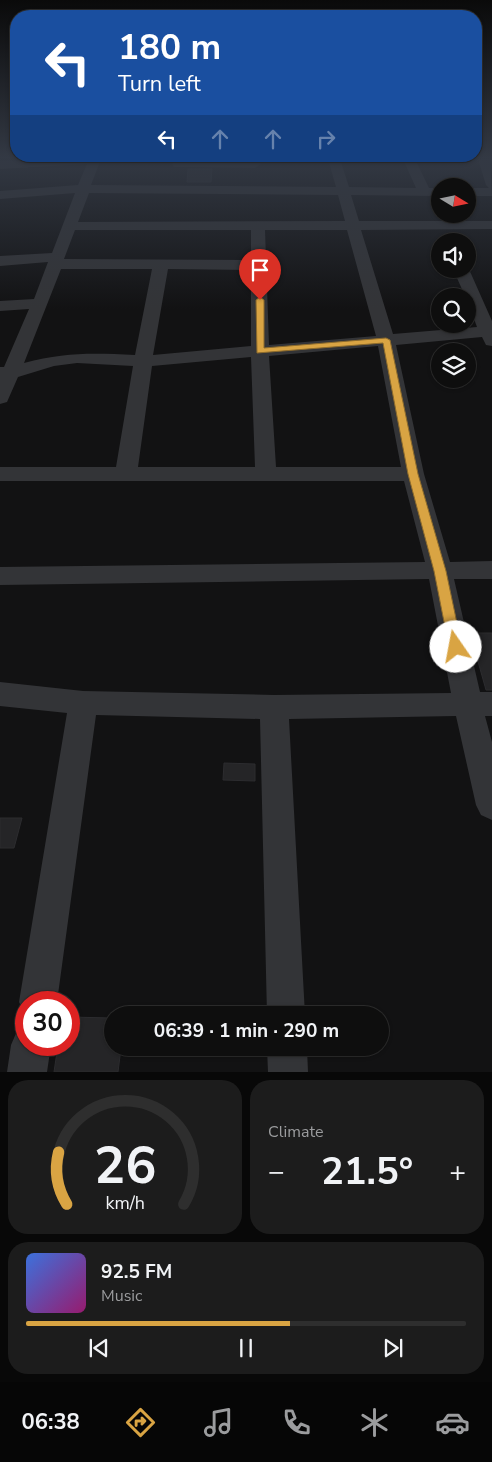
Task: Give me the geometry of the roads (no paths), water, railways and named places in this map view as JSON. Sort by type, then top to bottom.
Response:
[{"type":"street","points":[[0,398],[5,373],[40,303],[76,209]]},
{"type":"street","points":[[166,226],[170,209]]},
{"type":"street","points":[[348,209],[386,340],[413,474],[480,704],[492,805]]},
{"type":"street","points":[[70,226],[492,226]]},
{"type":"street","points":[[258,226],[260,351],[266,475]]},
{"type":"street","points":[[443,226],[446,233]]},
{"type":"street","points":[[0,261],[56,260],[260,265]]},
{"type":"street","points":[[126,475],[143,361],[161,264]]},
{"type":"street","points":[[5,373],[52,361],[77,358],[143,361],[386,340],[491,335],[466,278]]},
{"type":"street","points":[[0,306],[40,303]]},
{"type":"street","points":[[0,474],[413,474]]},
{"type":"street","points":[[0,576],[492,570]]},
{"type":"street","points":[[0,694],[83,703],[274,707],[480,704]]},
{"type":"street","points":[[40,991],[83,703]]},
{"type":"street","points":[[274,707],[286,1006]]},
{"type":"street","points":[[27,1072],[29,1056]]},
{"type":"street","points":[[287,1056],[288,1072]]}]
